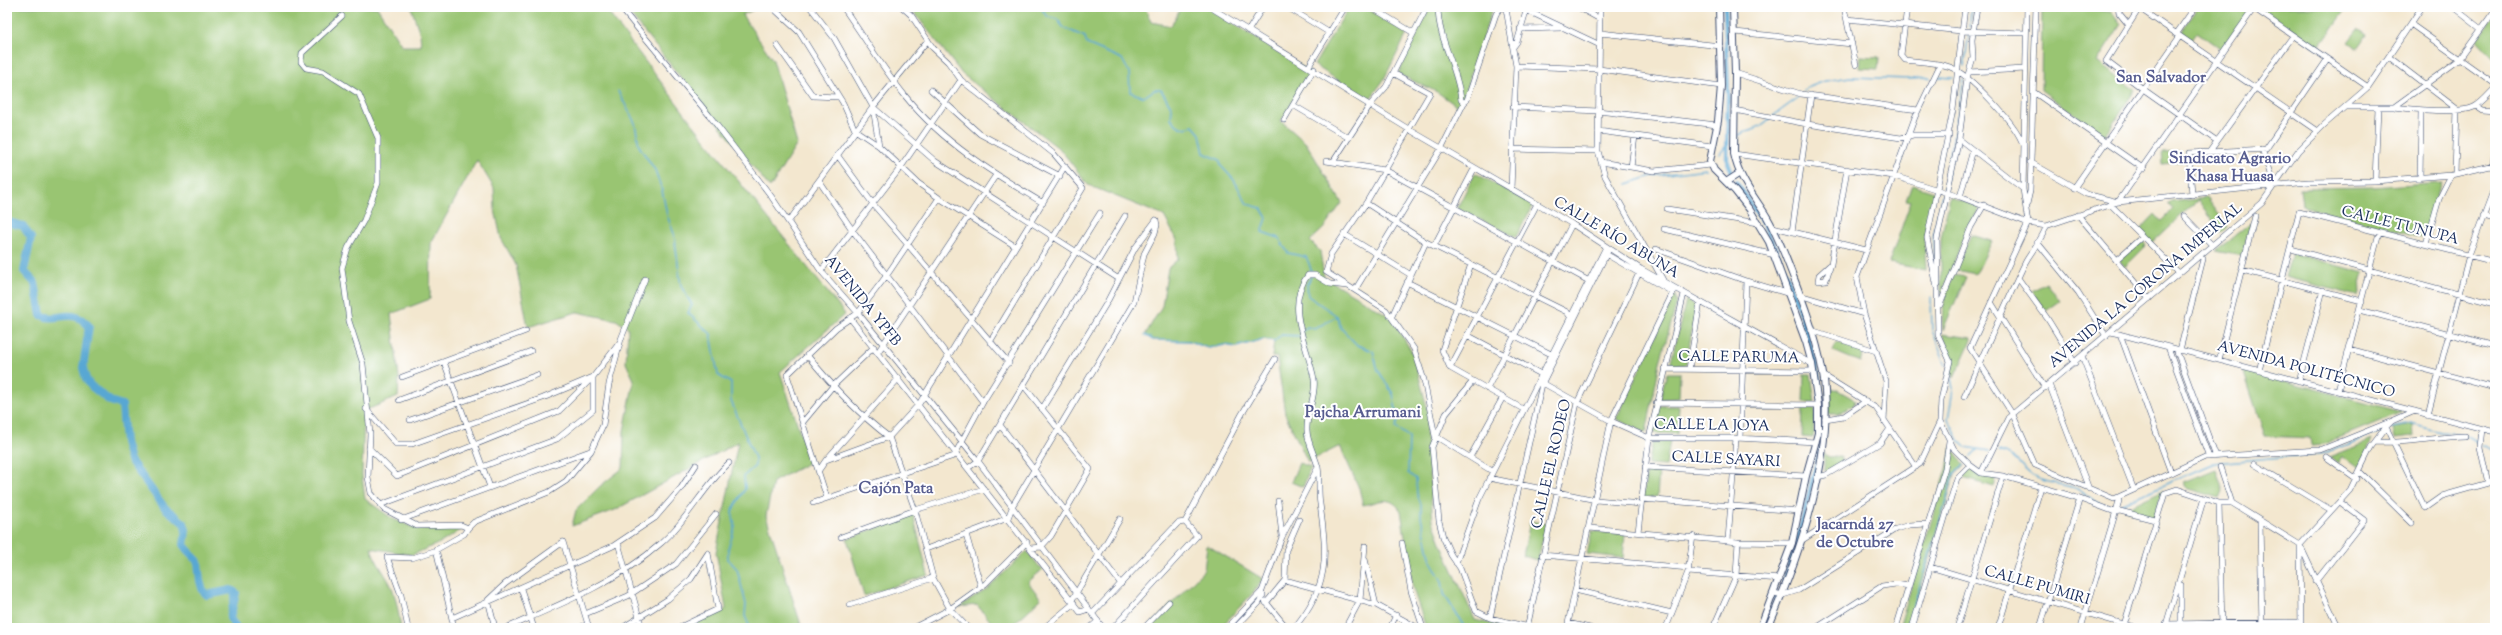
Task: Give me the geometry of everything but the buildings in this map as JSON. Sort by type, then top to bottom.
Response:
[{"type":"main road","points":[[1733,7],[1735,32],[1734,154],[1740,173],[1773,227],[1811,330],[1823,375],[1825,419],[1817,477],[1801,541],[1782,595],[1768,628]]},
{"type":"main road","points":[[1719,8],[1721,86],[1717,125],[1712,146],[1711,165],[1759,223],[1775,255],[1790,294],[1812,368],[1818,405],[1818,433],[1806,476],[1792,544],[1780,579],[1760,628]]},
{"type":"main road","points":[[1726,182],[1740,173]]},
{"type":"street","name":"AVENIDA YPFB","points":[[620,7],[709,115],[789,221],[804,248],[821,271],[858,313],[978,461],[1103,628]]},
{"type":"street","points":[[772,7],[799,32],[839,97],[855,130],[879,146],[901,167],[939,198],[1015,246]]},
{"type":"street","points":[[810,7],[834,38],[873,107],[935,161],[983,194],[1119,279]]},
{"type":"street","points":[[843,7],[906,98],[931,123],[950,141],[996,175],[1043,203]]},
{"type":"street","points":[[902,7],[911,15],[928,40],[961,80],[1015,122],[1065,166],[1083,188],[990,342]]},
{"type":"street","name":"CALLE RÍO ABUNA","points":[[1210,7],[1474,169],[1572,224],[1640,271],[1663,281],[1674,290],[1700,302],[1812,368]]},
{"type":"street","points":[[1248,31],[1264,7]]},
{"type":"street","points":[[1287,7],[1330,33]]},
{"type":"street","points":[[1308,66],[1345,7]]},
{"type":"street","points":[[1371,7],[1412,32]]},
{"type":"street","points":[[1333,162],[1370,105],[1386,87],[1412,32],[1427,7]]},
{"type":"street","points":[[1438,7],[1439,24],[1452,64],[1461,100],[1464,103]]},
{"type":"street","points":[[1355,290],[1377,257],[1441,149],[1464,103],[1467,100],[1496,14],[1502,7],[1506,9],[1514,46],[1516,66],[1511,189]]},
{"type":"street","points":[[1578,7],[1600,19]]},
{"type":"street","points":[[1600,7],[1598,151],[1605,176],[1663,281]]},
{"type":"street","points":[[1711,7],[1719,8]]},
{"type":"street","points":[[1844,7],[1856,65]]},
{"type":"street","points":[[1907,7],[1901,55],[1905,60],[1951,67],[1967,78],[2001,111],[2023,145]]},
{"type":"street","points":[[1937,288],[1927,238],[1949,135],[1965,7]]},
{"type":"street","points":[[1801,541],[1923,461],[1940,421],[1941,400],[1950,360],[1938,335],[1939,310],[1937,288],[1937,239],[1959,139],[1967,78],[1970,72],[1977,7]]},
{"type":"street","points":[[2027,7],[2023,189],[2028,223],[1970,348],[1980,361],[2013,415],[2035,465],[2106,497],[2119,499],[2134,490],[2209,457],[2320,450],[2415,411]]},
{"type":"street","points":[[2026,207],[2030,191],[2030,162],[2035,93],[2036,7]]},
{"type":"street","points":[[2111,7],[2118,8],[2128,24]]},
{"type":"street","points":[[2217,141],[2142,89],[2106,61],[2139,7],[2318,131]]},
{"type":"street","points":[[2074,188],[2179,34],[2195,7]]},
{"type":"street","name":"AVENIDA LA CORONA IMPERIAL","points":[[1981,473],[1988,461],[2004,422],[2262,203],[2290,161],[2318,131],[2368,87],[2412,25],[2422,7]]},
{"type":"street","points":[[2452,7],[2481,29]]},
{"type":"street","points":[[1514,46],[1517,42],[1527,8],[1563,28],[1600,45]]},
{"type":"street","points":[[2118,202],[2144,169],[2218,62],[2253,8],[2368,87]]},
{"type":"street","points":[[2394,107],[2459,60],[2495,10]]},
{"type":"street","points":[[342,16],[302,52],[301,62],[306,68],[323,71],[360,94],[378,138],[378,183],[364,220],[348,248],[342,268],[349,321],[363,364],[369,448],[368,485],[371,493],[380,505],[401,520],[424,527],[461,525],[468,528]]},
{"type":"street","points":[[1847,19],[1961,31],[2026,33]]},
{"type":"street","points":[[2412,25],[2459,60],[2495,84]]},
{"type":"street","points":[[1520,29],[1563,28]]},
{"type":"street","points":[[1735,32],[1852,44]]},
{"type":"street","points":[[1600,33],[1720,46]]},
{"type":"street","points":[[2210,151],[2293,36]]},
{"type":"street","points":[[789,221],[838,156],[855,130],[928,40]]},
{"type":"street","points":[[777,45],[813,96],[839,97]]},
{"type":"street","points":[[2389,57],[2457,109]]},
{"type":"street","points":[[2192,195],[2189,153],[2266,149],[2327,60]]},
{"type":"street","points":[[1884,421],[1886,381],[1864,314],[1857,283],[1866,250],[1907,137],[1918,110],[1940,65]]},
{"type":"street","points":[[1516,66],[1599,69],[1721,86]]},
{"type":"street","points":[[1970,72],[2025,69]]},
{"type":"street","points":[[1284,120],[1314,70]]},
{"type":"street","points":[[1393,73],[1430,93],[1410,130],[1366,203],[1331,254],[1326,272],[1392,316],[1414,349],[1424,380],[1435,436],[1492,471]]},
{"type":"street","points":[[1735,73],[1788,90],[1811,95],[1918,110]]},
{"type":"street","points":[[821,271],[901,167],[961,80]]},
{"type":"street","points":[[2345,107],[2394,107],[2421,110],[2457,109],[2462,111],[2476,106],[2495,88]]},
{"type":"street","points":[[931,90],[980,134],[1060,176]]},
{"type":"street","points":[[2035,93],[2144,169]]},
{"type":"street","points":[[1792,232],[1811,95]]},
{"type":"street","points":[[1294,105],[1349,138]]},
{"type":"street","points":[[2476,106],[2482,110],[2495,111]]},
{"type":"street","points":[[873,107],[879,146]]},
{"type":"street","points":[[1514,107],[1598,111],[1717,125]]},
{"type":"street","points":[[2376,181],[2378,108]]},
{"type":"street","points":[[2426,244],[2439,199],[2453,175],[2457,109]]},
{"type":"street","points":[[1734,110],[1807,124],[1901,138],[1949,135]]},
{"type":"street","points":[[2420,178],[2421,110]]},
{"type":"street","points":[[1598,131],[1712,146]]},
{"type":"street","points":[[1631,167],[1635,136]]},
{"type":"street","points":[[1959,139],[2023,189]]},
{"type":"street","points":[[1734,154],[1894,176],[1984,205],[2028,223],[2046,226],[2118,202],[2308,182],[2376,181],[2453,175],[2494,166],[2495,146]]},
{"type":"street","points":[[1512,149],[1598,151]]},
{"type":"street","points":[[2262,149],[2274,186]]},
{"type":"street","points":[[1960,197],[1973,150]]},
{"type":"street","points":[[838,156],[873,204],[970,320],[1009,363]]},
{"type":"street","points":[[1326,161],[1385,170],[1516,243],[1589,281]]},
{"type":"street","points":[[1601,162],[1664,171],[1711,165]]},
{"type":"street","points":[[2030,162],[2086,194],[2118,202]]},
{"type":"street","points":[[826,460],[889,436],[919,404],[1065,166]]},
{"type":"street","points":[[1434,246],[1474,169]]},
{"type":"street","points":[[1831,264],[1847,169]]},
{"type":"street","points":[[878,352],[996,175]]},
{"type":"street","points":[[819,181],[853,231],[983,402]]},
{"type":"street","points":[[2428,415],[2450,334],[2469,255],[2495,186]]},
{"type":"street","points":[[827,498],[787,375],[807,355],[850,318],[858,313],[887,275],[939,198]]},
{"type":"street","points":[[1366,203],[1426,242],[1567,312],[1573,322]]},
{"type":"street","points":[[1450,368],[1537,204]]},
{"type":"street","points":[[1939,310],[1946,285],[1971,227],[1984,205]]},
{"type":"street","points":[[2111,205],[2179,273]]},
{"type":"street","points":[[1667,210],[1759,223]]},
{"type":"street","name":"CALLE TUNUPA","points":[[2290,248],[2299,212],[2495,262]]},
{"type":"street","points":[[813,503],[954,456],[983,402],[1009,363],[1100,213]]},
{"type":"street","points":[[2078,215],[2149,298]]},
{"type":"street","points":[[968,468],[978,461],[1125,216]]},
{"type":"street","points":[[2184,216],[2212,246]]},
{"type":"street","points":[[2219,360],[2254,216]]},
{"type":"street","points":[[2483,216],[2495,220]]},
{"type":"street","points":[[926,549],[1008,518],[1034,470],[1134,302],[1144,254],[1155,233],[1157,225],[1156,220],[1135,248],[1119,279],[1042,409]]},
{"type":"street","points":[[1487,389],[1572,224]]},
{"type":"street","points":[[1964,397],[2002,317],[2018,278],[2037,242],[2045,232],[2046,226]]},
{"type":"street","points":[[1773,227],[1834,244],[1866,250]]},
{"type":"street","points":[[1664,229],[1775,255]]},
{"type":"street","points":[[2338,391],[2379,233]]},
{"type":"street","points":[[1344,234],[1377,257],[1411,275]]},
{"type":"street","points":[[2116,260],[2142,237]]},
{"type":"street","points":[[1392,316],[1426,242]]},
{"type":"street","points":[[2037,242],[2078,292],[2106,336]]},
{"type":"street","points":[[1490,618],[1542,384],[1608,248]]},
{"type":"street","points":[[2259,371],[2290,248],[2495,304]]},
{"type":"street","points":[[1656,249],[1746,281],[1790,294]]},
{"type":"street","points":[[1590,628],[1568,625],[1596,500],[1611,421],[1674,290],[1605,254]]},
{"type":"street","points":[[1456,563],[1479,499],[1492,471],[1570,316],[1605,254]]},
{"type":"street","points":[[2203,259],[2178,350],[2216,457]]},
{"type":"street","points":[[1471,264],[1455,307],[1442,350],[1450,368],[1523,409]]},
{"type":"street","points":[[2242,270],[2362,300]]},
{"type":"street","name":"CALLE EL RODEO","points":[[1527,627],[1577,403],[1640,271]]},
{"type":"street","points":[[1294,628],[1308,611],[1320,588],[1325,532],[1320,503],[1318,468],[1307,430],[1314,380],[1299,325],[1297,301],[1302,282],[1308,275],[1315,275],[1330,284],[1349,287]]},
{"type":"street","points":[[2018,278],[2047,318],[2075,363]]},
{"type":"street","points":[[408,628],[401,595],[387,557],[394,556],[412,558],[436,549],[464,534],[474,522],[549,492],[566,481],[591,450],[603,425],[610,384],[621,339],[645,279]]},
{"type":"street","points":[[1728,540],[1741,404],[1746,281]]},
{"type":"street","points":[[1408,282],[1476,318],[1551,354]]},
{"type":"street","points":[[2299,381],[2323,290]]},
{"type":"street","points":[[1638,532],[1649,438],[1656,402],[1684,294]]},
{"type":"street","points":[[1799,295],[1864,314]]},
{"type":"street","points":[[1689,369],[1700,302]]},
{"type":"street","points":[[1991,302],[2047,386],[2089,489]]},
{"type":"street","points":[[2360,310],[2495,346]]},
{"type":"street","name":"AVENIDA YPFB","points":[[850,318],[899,378],[1080,612],[1088,609]]},
{"type":"street","points":[[1811,330],[1876,351]]},
{"type":"street","points":[[402,377],[526,331]]},
{"type":"street","name":"AVENIDA POLITÉCNICO","points":[[2111,332],[2495,432]]},
{"type":"street","points":[[2120,334],[2171,473]]},
{"type":"street","points":[[1467,335],[1540,376],[1542,384]]},
{"type":"street","points":[[369,448],[397,476],[559,411],[593,377],[621,339]]},
{"type":"street","points":[[803,422],[832,387],[874,347]]},
{"type":"street","points":[[2168,347],[2209,457]]},
{"type":"street","points":[[2349,350],[2495,388]]},
{"type":"street","points":[[399,400],[452,382],[531,351]]},
{"type":"street","points":[[807,355],[832,387],[863,418],[889,436],[915,510],[933,578],[950,609],[968,628]]},
{"type":"street","points":[[2082,356],[2134,490]]},
{"type":"street","points":[[1185,522],[1242,414],[1275,359]]},
{"type":"street","points":[[444,362],[490,487]]},
{"type":"street","name":"CALLE PARUMA","points":[[1665,369],[1743,371],[1812,368]]},
{"type":"street","points":[[410,420],[459,401],[537,375]]},
{"type":"street","points":[[1823,375],[1876,408],[1889,430],[1916,467]]},
{"type":"street","points":[[366,408],[396,444],[412,444],[467,423],[543,398],[593,377]]},
{"type":"street","points":[[380,505],[557,439],[594,410],[593,377]]},
{"type":"street","points":[[819,470],[826,460],[899,378]]},
{"type":"street","points":[[1472,381],[1451,406],[1435,436],[1432,447],[1439,522],[1451,555],[1456,563],[1476,611],[1490,618],[1534,628]]},
{"type":"street","name":"CALLE LA JOYA","points":[[1542,384],[1611,421],[1649,438],[1738,438],[1816,442]]},
{"type":"street","points":[[1024,386],[1090,469],[1066,511],[1041,547],[1031,548]]},
{"type":"street","points":[[1470,457],[1503,398]]},
{"type":"street","points":[[1825,419],[1844,416],[1866,401]]},
{"type":"street","points":[[1656,402],[1818,405]]},
{"type":"street","points":[[1940,421],[1949,441],[1970,465],[1981,473],[2003,476],[2115,512],[2120,511],[2155,520]]},
{"type":"street","points":[[2204,498],[2166,626],[2301,625],[2300,545],[2340,502],[2357,479],[2375,442],[2392,421]]},
{"type":"street","points":[[1000,425],[1121,584]]},
{"type":"street","points":[[2386,427],[2425,508],[2442,496],[2488,483],[2480,446],[2482,429]]},
{"type":"street","points":[[1817,477],[1826,475],[1880,443],[1889,430]]},
{"type":"street","points":[[2375,442],[2393,444],[2428,438],[2465,436]]},
{"type":"street","points":[[1896,628],[1945,468],[1949,441]]},
{"type":"street","points":[[401,520],[591,450]]},
{"type":"street","points":[[2326,457],[2357,479]]},
{"type":"street","points":[[506,628],[626,570],[661,544],[683,520],[729,463]]},
{"type":"street","points":[[2254,464],[2331,510]]},
{"type":"street","points":[[452,618],[488,600],[521,589],[618,543],[655,518],[681,488],[696,465]]},
{"type":"street","points":[[1912,628],[1957,478],[1970,465]]},
{"type":"street","name":"CALLE SAYARI","points":[[1645,467],[1806,476]]},
{"type":"street","points":[[2220,467],[2232,503]]},
{"type":"street","points":[[1231,623],[1235,628],[1259,603],[1282,537],[1318,468]]},
{"type":"street","points":[[2360,472],[2412,523]]},
{"type":"street","points":[[1957,628],[2003,476]]},
{"type":"street","points":[[1489,478],[1520,483],[1596,500],[1731,506],[1798,511]]},
{"type":"street","points":[[1998,628],[2041,487]]},
{"type":"street","points":[[841,537],[915,510],[984,489]]},
{"type":"street","points":[[2123,626],[2163,497],[2168,490],[2176,489],[2219,503],[2232,503],[2260,522],[2300,545],[2339,628]]},
{"type":"street","points":[[2081,628],[2119,499]]},
{"type":"street","points":[[2040,628],[2079,500]]},
{"type":"street","points":[[1278,501],[1282,537]]},
{"type":"street","points":[[2316,581],[2364,520],[2340,502]]},
{"type":"street","points":[[2219,503],[2222,626]]},
{"type":"street","points":[[585,614],[632,594],[676,564],[716,514]]},
{"type":"street","points":[[1044,628],[1073,602],[1076,592],[1120,519]]},
{"type":"street","points":[[1266,603],[1285,580],[1286,550],[1299,520]]},
{"type":"street","points":[[1092,614],[1178,523],[1185,522]]},
{"type":"street","points":[[1113,628],[1197,536],[1185,522]]},
{"type":"street","points":[[2260,522],[2262,626]]},
{"type":"street","points":[[1774,593],[1782,595],[1806,586],[1896,529],[1908,525],[1927,524]]},
{"type":"street","points":[[1590,528],[1693,536],[1738,542],[1792,544]]},
{"type":"street","points":[[966,534],[981,587]]},
{"type":"street","points":[[1666,628],[1688,570],[1693,536]]},
{"type":"street","points":[[488,600],[505,584],[563,542],[588,626],[579,628]]},
{"type":"street","points":[[913,628],[950,609],[981,587],[1027,542]]},
{"type":"street","points":[[1713,628],[1736,576],[1738,542]]},
{"type":"street","points":[[618,543],[642,628]]},
{"type":"street","points":[[1402,543],[1411,591],[1423,628]]},
{"type":"street","points":[[1345,628],[1360,600],[1365,546]]},
{"type":"street","points":[[436,549],[454,628]]},
{"type":"street","points":[[622,628],[691,579],[708,553],[718,609],[678,628]]},
{"type":"street","points":[[1364,554],[1376,605]]},
{"type":"street","points":[[1542,555],[1583,558],[1736,576],[1780,579]]},
{"type":"street","name":"CALLE PUMIRI","points":[[1930,567],[2085,612],[2123,626],[2137,628]]},
{"type":"street","points":[[849,605],[933,578]]},
{"type":"street","points":[[1285,580],[1320,588],[1376,605],[1418,628]]},
{"type":"street","points":[[2180,580],[2181,626]]},
{"type":"street","points":[[1816,628],[1882,586],[1891,584],[1909,586]]},
{"type":"street","points":[[521,589],[534,628]]},
{"type":"street","points":[[1575,590],[1672,613]]},
{"type":"street","points":[[1262,593],[1266,603],[1287,628]]},
{"type":"street","points":[[1226,628],[1262,593]]},
{"type":"street","points":[[488,600],[495,628]]},
{"type":"street","points":[[1144,628],[1169,602]]},
{"type":"street","points":[[1390,628],[1396,615]]},
{"type":"street","points":[[1090,628],[1098,621]]},
{"type":"green space","points":[[7,7],[377,7],[402,46],[421,46],[420,34],[411,7],[604,7],[692,123],[845,314],[780,372],[810,462],[773,482],[766,516],[802,628],[685,628],[726,609],[716,552],[738,442],[615,510],[572,526],[576,510],[599,487],[623,468],[624,431],[634,380],[626,363],[628,328],[616,320],[577,312],[528,327],[516,265],[501,238],[495,210],[494,188],[477,160],[431,243],[430,299],[391,314],[399,377],[398,397],[364,411],[362,475],[365,499],[393,519],[417,529],[464,528],[442,542],[412,555],[371,548],[393,590],[401,628],[7,628]]},
{"type":"green space","points":[[624,7],[760,7],[742,15],[773,60],[797,144],[770,188]]},
{"type":"green space","points":[[907,7],[1145,7],[1151,22],[1171,26],[1181,7],[1206,7],[1310,72],[1281,121],[1306,143],[1342,203],[1324,228],[1310,241],[1320,251],[1324,277],[1391,317],[1413,354],[1429,415],[1426,434],[1433,521],[1443,548],[1475,620],[1509,628],[1426,628],[1413,589],[1401,511],[1393,502],[1384,500],[1363,505],[1359,488],[1340,446],[1308,462],[1285,414],[1277,357],[1272,357],[1274,341],[1264,339],[1236,347],[1225,345],[1208,348],[1189,341],[1153,340],[1145,335],[1162,306],[1168,268],[1178,259],[1177,240],[1164,216],[1088,185],[1061,150],[962,74],[917,16]]},
{"type":"green space","points":[[1349,7],[1364,7],[1407,34],[1383,81],[1369,100],[1314,65]]},
{"type":"green space","points":[[1430,7],[1493,7],[1463,98],[1458,107],[1437,92],[1398,74]]},
{"type":"green space","points":[[2042,7],[2073,7],[2112,12],[2121,24],[2097,62],[2135,90],[2105,136],[2041,90]]},
{"type":"green space","points":[[2198,7],[2247,7],[2251,9],[2222,50],[2197,32],[2191,40],[2180,33]]},
{"type":"green space","points":[[2259,7],[2347,7],[2318,48]]},
{"type":"green space","points":[[2495,15],[2495,59],[2477,40]]},
{"type":"green space","points":[[2358,29],[2367,35],[2357,49],[2348,42]]},
{"type":"green space","points":[[1860,56],[1879,57],[1878,69],[1859,68]]},
{"type":"green space","points":[[2181,151],[2182,162],[2163,164],[2162,152]]},
{"type":"green space","points":[[1475,173],[1533,205],[1516,237],[1457,208]]},
{"type":"green space","points":[[2442,182],[2422,237],[2302,206],[2300,188],[2373,187]]},
{"type":"green space","points":[[1912,185],[1934,192],[1924,236],[1926,270],[1889,263],[1911,201],[1906,200]]},
{"type":"green space","points":[[1950,197],[1980,207],[1965,234],[1941,296],[1941,238]]},
{"type":"green space","points":[[2207,198],[2228,227],[2221,233],[2198,200],[2152,243],[2140,230],[2155,214],[2161,221],[2173,209],[2167,204],[2170,202]]},
{"type":"green space","points":[[2251,222],[2242,256],[2216,251]]},
{"type":"green space","points":[[1971,235],[1992,241],[1976,274],[1955,270]]},
{"type":"green space","points":[[2142,240],[2147,245],[2125,267],[2119,260]]},
{"type":"green space","points":[[2292,253],[2364,273],[2358,296],[2285,277]]},
{"type":"green space","points":[[1953,275],[1966,277],[1943,330],[1943,309]]},
{"type":"green space","points":[[2046,283],[2060,301],[2046,311],[2032,291]]},
{"type":"green space","points":[[1675,295],[1677,303],[1660,362],[1646,433],[1616,419]]},
{"type":"green space","points":[[1686,300],[1696,306],[1686,365],[1670,365]]},
{"type":"green space","points":[[1942,334],[1972,338],[1954,378],[1950,369],[1952,358]]},
{"type":"green space","points":[[1836,342],[1864,350],[1860,362],[1833,351]]},
{"type":"green space","points":[[2243,370],[2402,412],[2324,444],[2311,445],[2310,438],[2265,436]]},
{"type":"green space","points":[[1667,373],[1680,373],[1679,398],[1660,399]]},
{"type":"green space","points":[[1804,374],[1811,374],[1815,402],[1803,402]]},
{"type":"green space","points":[[1836,389],[1855,400],[1854,405],[1838,414],[1828,414],[1827,390]]},
{"type":"green space","points":[[1659,406],[1679,406],[1677,434],[1654,433]]},
{"type":"green space","points":[[1803,408],[1815,408],[1813,438],[1802,437]]},
{"type":"green space","points":[[2413,425],[2414,437],[2395,439],[2393,428]]},
{"type":"green space","points":[[1653,440],[1670,440],[1666,466],[1648,465]]},
{"type":"green space","points":[[2372,440],[2359,469],[2342,456],[2338,463],[2330,457]]},
{"type":"green space","points":[[1951,448],[1964,465],[1955,474],[1909,628],[1899,628],[1947,469]]},
{"type":"green space","points":[[1824,453],[1829,457],[1841,456],[1843,462],[1827,471],[1824,470]]},
{"type":"green space","points":[[1299,463],[1311,467],[1303,487],[1291,482]]},
{"type":"green space","points":[[1970,469],[1980,475],[1997,478],[1994,487],[1963,478]]},
{"type":"green space","points":[[2216,469],[2223,491],[2220,498],[2186,488],[2184,482]]},
{"type":"green space","points":[[1647,470],[1659,470],[1657,498],[1643,497]]},
{"type":"green space","points":[[2163,490],[2153,518],[2124,509]]},
{"type":"green space","points":[[913,514],[928,575],[864,596],[847,539]]},
{"type":"green space","points":[[1530,521],[1546,524],[1538,560],[1523,556]]},
{"type":"green space","points":[[1592,531],[1625,534],[1623,558],[1587,554]]},
{"type":"green space","points":[[1207,545],[1263,579],[1253,593],[1220,628],[1148,628],[1204,570]]},
{"type":"green space","points":[[1027,551],[1042,570],[1028,582],[1041,599],[1009,628],[996,628],[977,605],[959,607],[986,590]]},
{"type":"waterway","points":[[1040,7],[1048,17],[1057,19],[1064,28],[1085,37],[1087,44],[1122,59],[1129,72],[1130,92],[1144,97],[1154,90],[1161,90],[1172,108],[1171,119],[1183,128],[1193,126],[1200,134],[1204,153],[1220,160],[1221,166],[1234,180],[1247,204],[1261,208],[1267,218],[1262,232],[1279,238],[1288,253],[1306,257],[1311,271],[1307,284],[1308,296],[1337,316],[1341,328],[1357,345],[1373,351],[1378,370],[1393,394],[1398,420],[1396,428],[1409,437],[1408,473],[1416,479],[1417,494],[1421,504],[1421,517],[1431,561],[1442,581],[1444,594],[1465,628]]},
{"type":"waterway","points":[[1725,7],[1728,95],[1727,160],[1732,172]]},
{"type":"waterway","points":[[1970,27],[1971,7]]},
{"type":"waterway","points":[[1964,66],[1969,35]]},
{"type":"waterway","points":[[1804,91],[1807,88],[1825,81],[1850,77],[1910,79],[1930,78]]},
{"type":"waterway","points":[[1938,77],[1953,78]]},
{"type":"waterway","points":[[1944,188],[1964,80]]},
{"type":"waterway","points":[[618,91],[635,123],[639,146],[655,170],[662,190],[667,215],[674,234],[681,286],[692,305],[688,313],[711,334],[718,375],[731,383],[731,401],[755,458],[755,466],[744,476],[745,489],[732,511],[735,527],[728,549],[728,559],[737,569],[746,604],[745,616],[750,628]]},
{"type":"waterway","points":[[1773,116],[1799,97]]},
{"type":"waterway","points":[[1736,137],[1757,128],[1770,118]]},
{"type":"waterway","points":[[1720,154],[1725,147]]},
{"type":"waterway","points":[[1627,184],[1652,176],[1706,169]]},
{"type":"waterway","points":[[1736,182],[1756,211],[1772,241],[1791,287],[1818,374],[1822,417]]},
{"type":"waterway","points":[[1934,261],[1933,238],[1942,195]]},
{"type":"waterway","points":[[7,222],[23,226],[31,238],[24,271],[35,283],[41,315],[53,318],[64,316],[76,317],[89,326],[83,368],[86,379],[91,386],[110,401],[122,405],[125,442],[130,460],[165,508],[184,523],[186,530],[184,545],[198,562],[200,581],[203,591],[207,595],[231,590],[236,593],[230,618],[236,628]]},
{"type":"waterway","points":[[1931,298],[1932,330],[1946,365]]},
{"type":"waterway","points":[[1303,331],[1307,327],[1315,329],[1337,316]]},
{"type":"waterway","points":[[1145,335],[1153,340],[1189,341],[1208,348],[1225,345],[1236,347],[1264,339],[1274,341],[1281,335],[1300,336]]},
{"type":"waterway","points":[[1950,373],[1953,389],[1948,419],[1959,440],[1966,447],[1989,451]]},
{"type":"waterway","points":[[2390,428],[2411,424],[2441,432],[2462,434]]},
{"type":"waterway","points":[[2120,504],[2214,463],[2327,453],[2381,431]]},
{"type":"waterway","points":[[2466,435],[2478,442]]},
{"type":"waterway","points":[[2482,444],[2495,450]]},
{"type":"waterway","points":[[1784,582],[1799,534],[1820,449]]},
{"type":"waterway","points":[[1971,456],[1978,449]]},
{"type":"waterway","points":[[1999,451],[2009,455],[2038,479],[2077,489],[2105,505],[2116,505]]},
{"type":"waterway","points":[[1907,628],[1954,474],[1963,464]]},
{"type":"waterway","points":[[1764,628],[1777,598]]},
{"type":"district","name":"San Salvador","points":[[2161,78]]},
{"type":"district","name":"Sindicato Agrario Khasa Huasa","points":[[2230,168]]},
{"type":"district","name":"Pajcha Arrumani","points":[[1363,413]]},
{"type":"district","name":"Cajón Pata","points":[[896,489]]},
{"type":"district","name":"Jacarndá 27 de Octubre","points":[[1855,534]]}]
